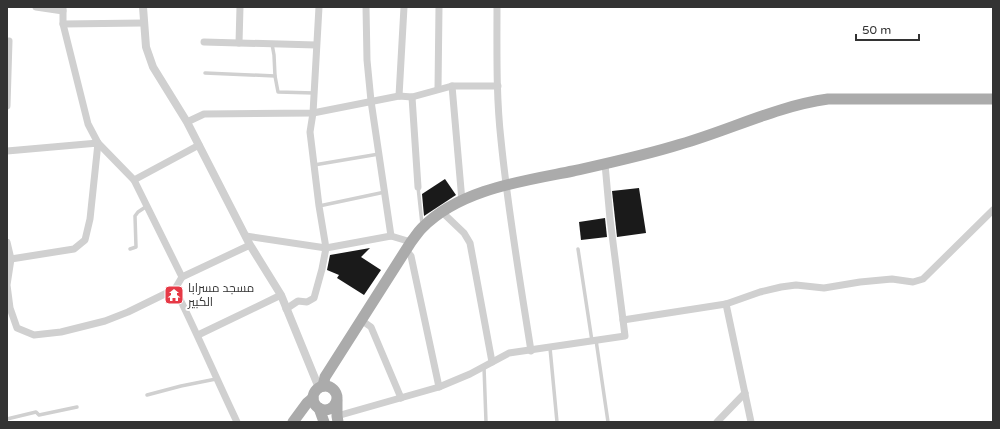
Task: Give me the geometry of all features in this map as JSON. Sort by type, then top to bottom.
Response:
[{"type":"main road","points":[[324,422],[319,408],[314,402],[314,394],[321,387],[325,377],[408,246],[422,228],[442,212],[462,201],[506,185],[605,164],[681,144],[805,102],[828,99],[993,99]]},
{"type":"main road","points":[[321,387],[331,387],[334,390],[337,397],[337,419]]},
{"type":"main road","points":[[293,422],[307,403],[314,398]]},
{"type":"main road","points":[[319,408],[326,410],[330,409],[337,401]]},
{"type":"street","points":[[36,7],[63,9],[63,24],[88,124],[98,143],[134,180],[182,277]]},
{"type":"street","points":[[143,7],[146,47],[153,67],[187,122],[250,245],[281,295],[321,387]]},
{"type":"street","points":[[240,7],[240,43]]},
{"type":"street","points":[[286,309],[298,301],[307,302],[314,298],[326,248],[310,132],[313,113],[319,7]]},
{"type":"street","points":[[366,7],[366,60],[392,236]]},
{"type":"street","points":[[399,96],[404,7]]},
{"type":"street","points":[[438,89],[439,7]]},
{"type":"street","points":[[497,7],[500,139],[531,350]]},
{"type":"street","points":[[63,24],[143,23]]},
{"type":"street","points":[[7,106],[9,41]]},
{"type":"street","points":[[204,42],[316,45]]},
{"type":"street","points":[[187,122],[204,114],[313,113],[399,96],[412,97],[452,86],[498,86]]},
{"type":"street","points":[[452,86],[462,201]]},
{"type":"street","points":[[412,97],[418,186]]},
{"type":"street","points":[[7,151],[98,143]]},
{"type":"street","points":[[11,259],[74,250],[85,240],[90,219],[98,143]]},
{"type":"street","points":[[134,180],[199,145]]},
{"type":"street","points":[[337,419],[440,387],[470,374],[509,353],[625,336],[605,164]]},
{"type":"street","points":[[623,320],[726,304],[760,292],[796,285],[824,288],[860,282],[892,279],[913,282],[923,279],[993,210]]},
{"type":"street","points":[[442,212],[464,233],[470,243],[492,362]]},
{"type":"street","points":[[246,236],[326,248],[392,236],[408,246],[440,387]]},
{"type":"street","points":[[7,242],[11,259],[7,285],[10,308],[18,328],[34,335],[61,332],[105,321],[128,312],[175,289],[182,277],[250,245]]},
{"type":"street","points":[[175,289],[198,335],[216,379],[237,422]]},
{"type":"street","points":[[198,335],[281,295]]},
{"type":"street","points":[[726,304],[751,422]]},
{"type":"street","points":[[361,320],[371,327],[401,398]]},
{"type":"street","points":[[717,422],[745,393]]},
{"type":"lane","points":[[272,44],[274,55],[274,76],[278,92],[314,93]]},
{"type":"lane","points":[[204,73],[274,76]]},
{"type":"lane","points":[[314,165],[379,154]]},
{"type":"lane","points":[[418,186],[422,228]]},
{"type":"lane","points":[[319,206],[385,192]]},
{"type":"lane","points":[[130,249],[136,247],[135,216],[147,206]]},
{"type":"lane","points":[[578,249],[608,422]]},
{"type":"lane","points":[[550,348],[558,422]]},
{"type":"lane","points":[[484,367],[486,422]]},
{"type":"lane","points":[[147,395],[216,379]]},
{"type":"lane","points":[[7,419],[36,412],[39,415],[77,408]]},
{"type":"building","points":[[445,179],[456,195],[424,216],[422,194]]},
{"type":"building","points":[[639,188],[646,233],[617,237],[612,191]]},
{"type":"building","points":[[605,218],[607,237],[581,240],[579,222]]},
{"type":"building","points":[[370,248],[361,257],[381,270],[364,295],[337,278],[339,275],[327,270],[330,255]]},
{"type":"place","name":"مسجد مسرابا الكبير","points":[[174,295]]}]
